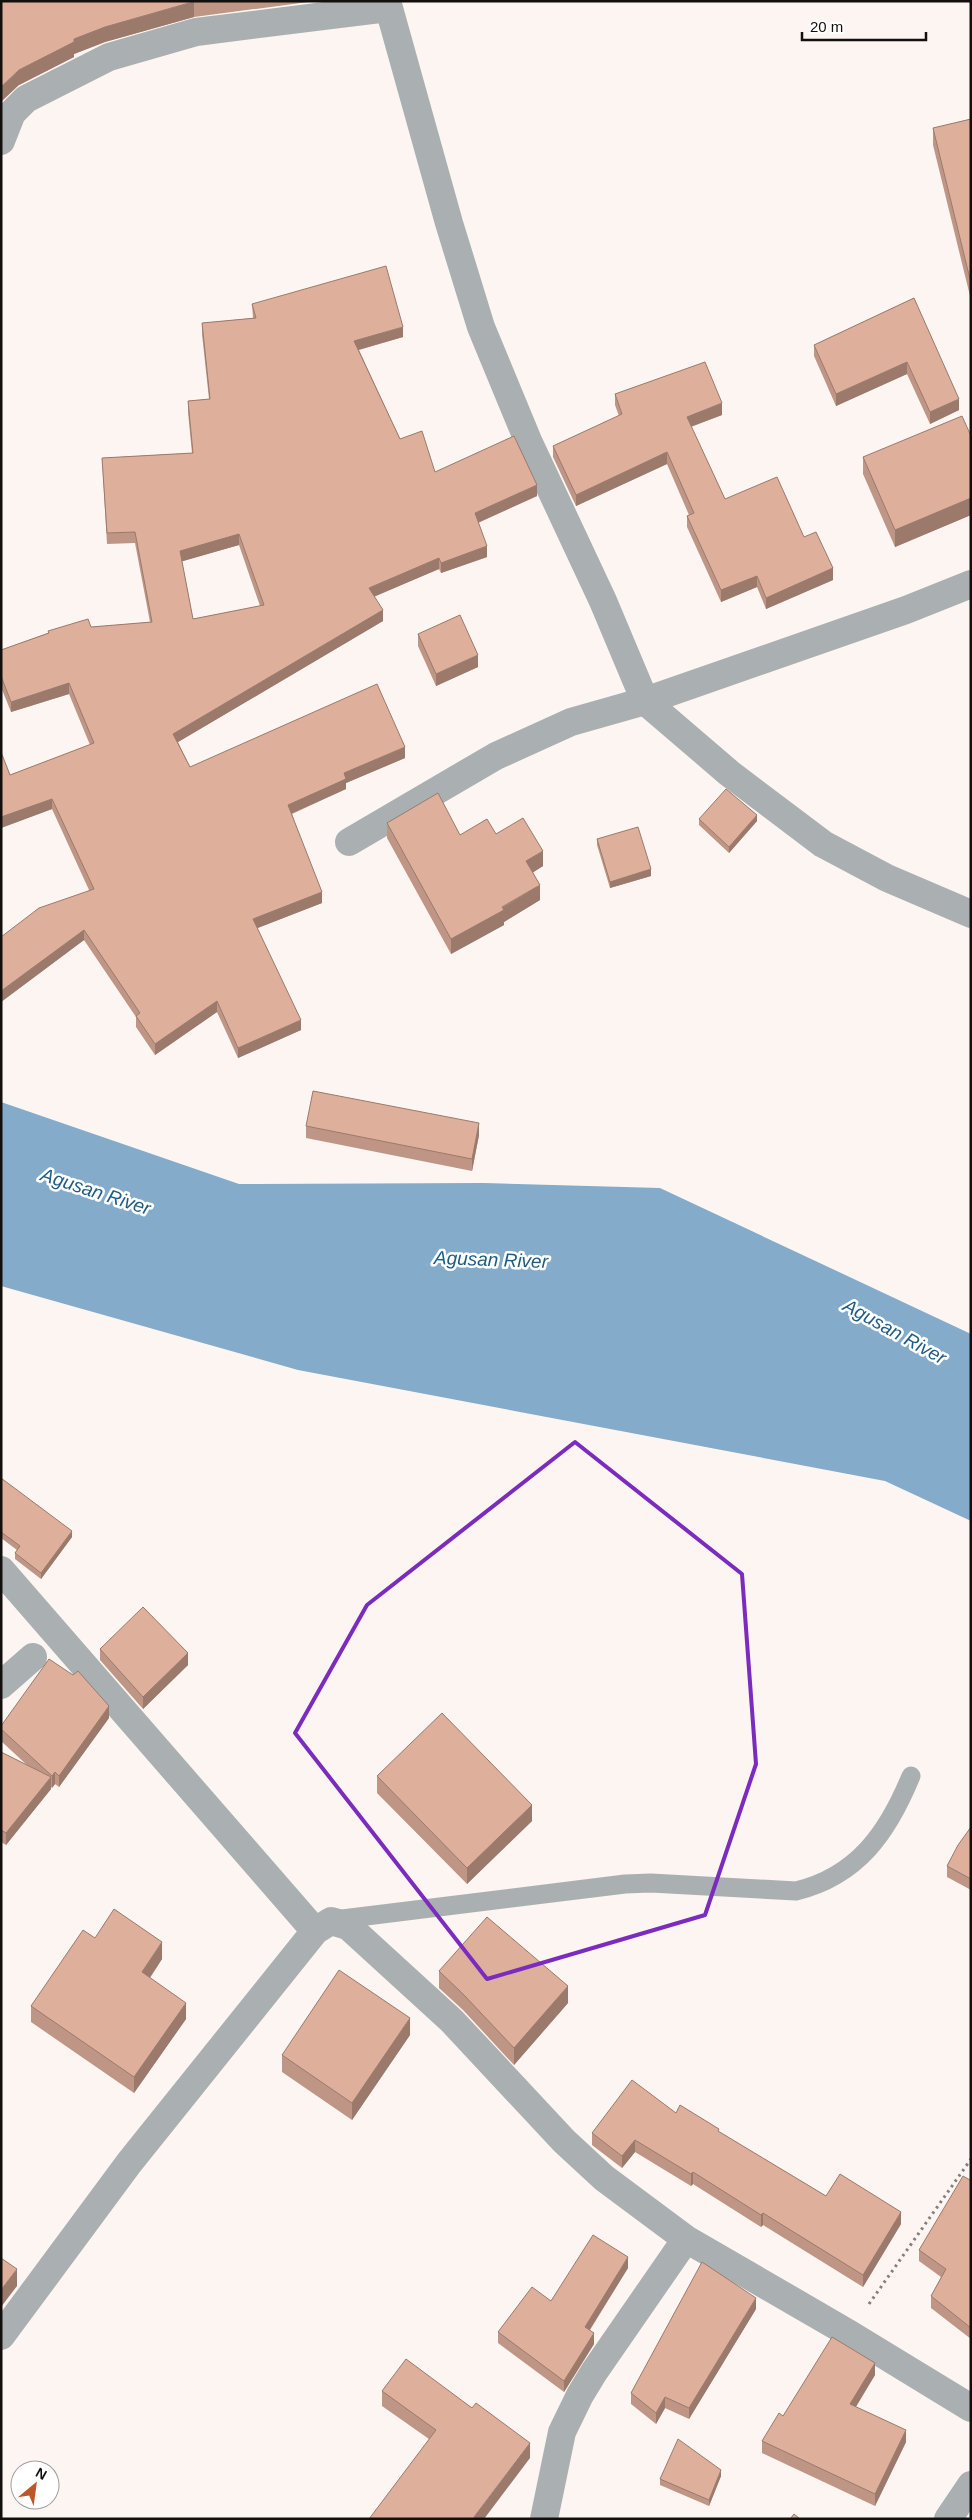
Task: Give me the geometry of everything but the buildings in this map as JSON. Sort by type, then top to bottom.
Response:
[{"type":"street","points":[[1,141],[12,114],[26,99],[109,57],[196,32],[387,4],[449,223],[482,327],[529,443],[604,601],[644,701],[729,773],[823,844],[887,878],[971,914]]},
{"type":"street","points":[[349,842],[496,756],[571,722],[644,701],[906,610],[971,584]]},
{"type":"street","points":[[1,1570],[323,1926],[348,1926],[452,2021],[564,2141],[604,2178],[686,2240],[848,2333],[971,2408]]},
{"type":"street","points":[[1,1685],[33,1657]]},
{"type":"street","points":[[1,2336],[129,2164],[323,1926]]},
{"type":"street","points":[[544,2519],[562,2432],[580,2395],[686,2240]]},
{"type":"street","points":[[948,2519],[971,2485]]},
{"type":"lane","points":[[323,1926],[625,1884],[692,1884],[796,1891],[818,1886],[842,1874],[882,1833],[899,1805],[911,1776]]},
{"type":"path","points":[[848,2333],[971,2158]]},
{"type":"highlighted area","points":[[575,1442],[742,1574],[756,1764],[705,1915],[487,1979],[295,1733],[367,1605]]},
{"type":"water","name":"Agusan River","points":[[1,1102],[239,1184],[484,1183],[660,1188],[971,1334],[971,1521],[885,1481],[298,1370],[1,1286]]}]
